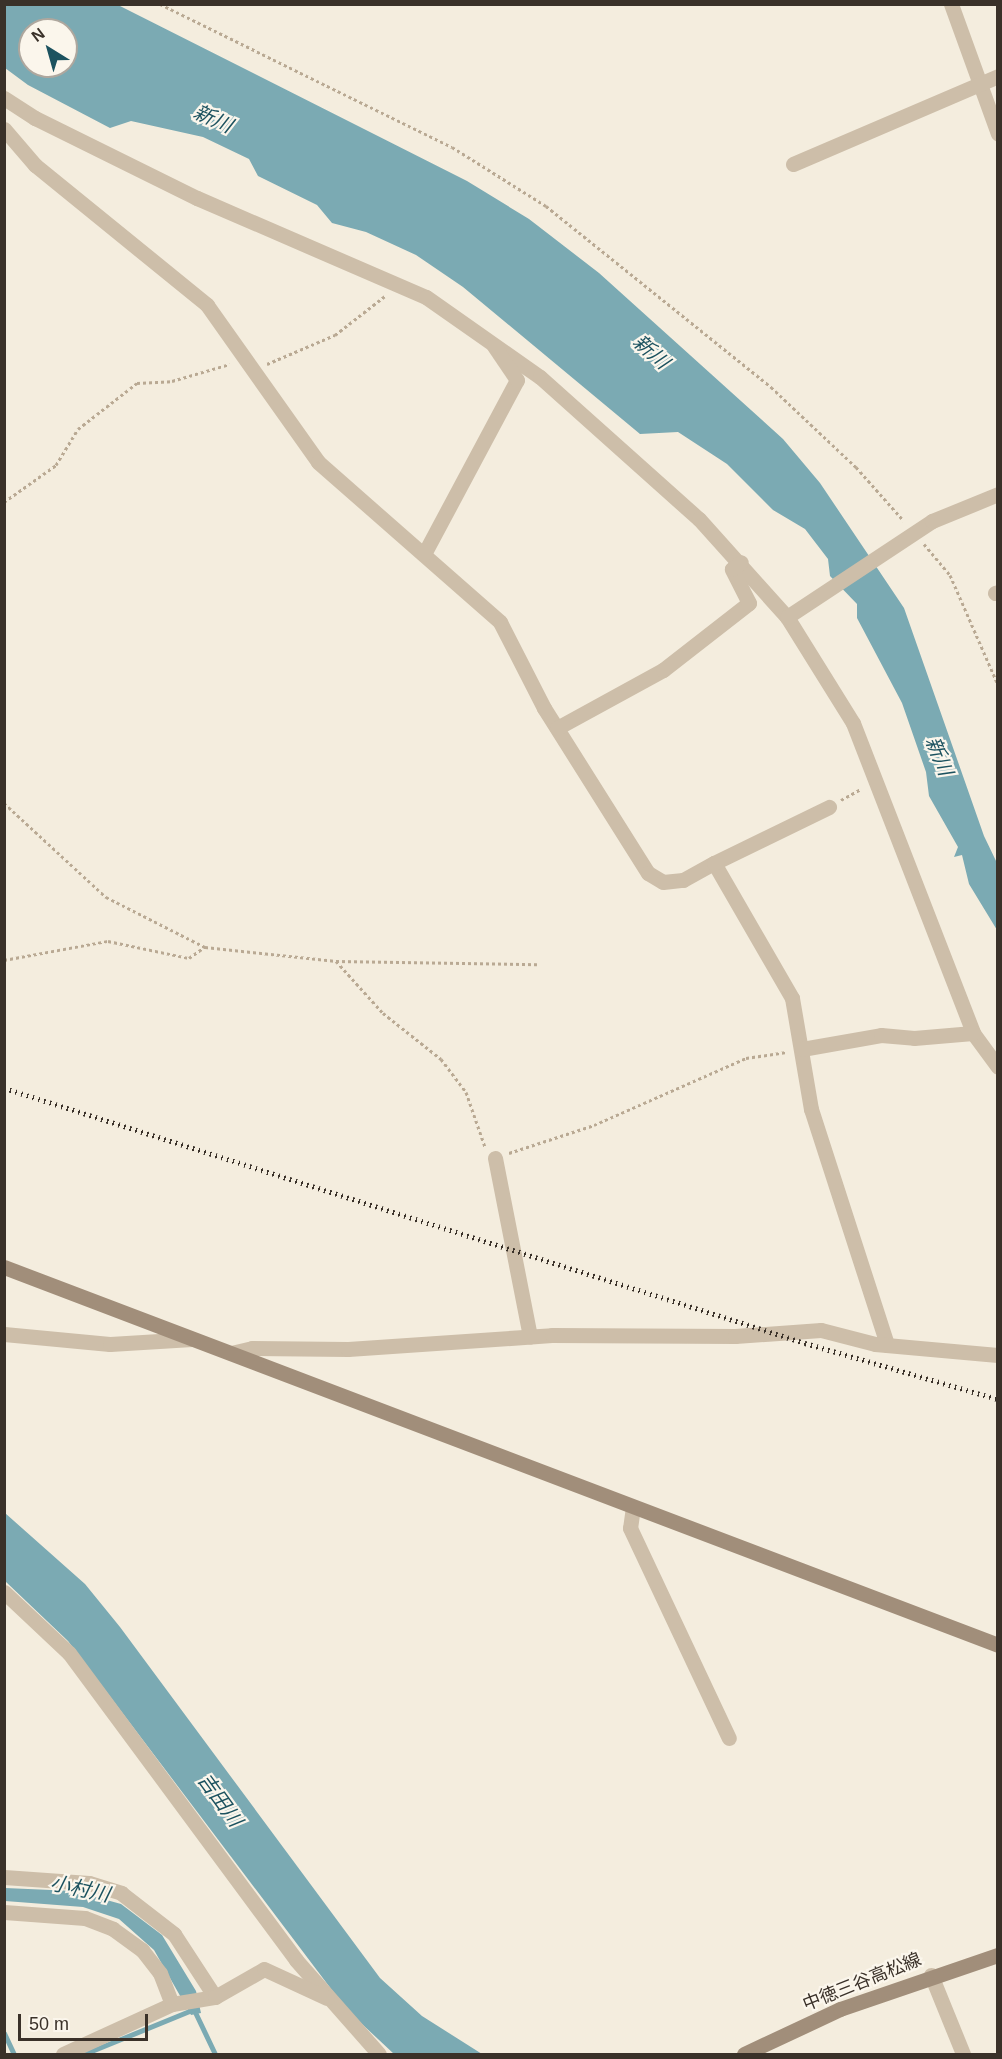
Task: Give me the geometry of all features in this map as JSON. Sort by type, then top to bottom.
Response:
[{"type":"street","points":[[951,4],[998,134]]},
{"type":"street","points":[[793,164],[998,76]]},
{"type":"street","points":[[4,98],[35,118],[197,198],[398,282],[488,337],[584,415],[741,562],[787,617],[853,723],[973,1033],[998,1066]]},
{"type":"street","points":[[5,131],[35,165],[207,305],[250,362],[318,462],[500,622],[556,728],[648,873],[663,882],[683,880],[829,807]]},
{"type":"street","points":[[424,554],[516,380],[488,337]]},
{"type":"street","points":[[787,617],[916,536],[932,521],[998,494]]},
{"type":"street","points":[[556,728],[663,670],[749,603],[732,569],[741,562]]},
{"type":"street","points":[[714,863],[792,998],[811,1109],[887,1345]]},
{"type":"street","points":[[802,1049],[881,1035],[914,1038],[973,1033]]},
{"type":"street","points":[[495,1158],[530,1337]]},
{"type":"street","points":[[4,1267],[998,1646]]},
{"type":"street","points":[[231,1353],[252,1348],[348,1349],[530,1337],[735,1336],[821,1330],[887,1345],[998,1355]]},
{"type":"street","points":[[4,1334],[110,1344],[192,1339]]},
{"type":"street","points":[[633,1507],[630,1528],[729,1738]]},
{"type":"street","points":[[4,1592],[69,1653],[327,1998],[379,2055]]},
{"type":"street","points":[[4,1877],[89,1883],[121,1893],[174,1934],[210,1997]]},
{"type":"street","points":[[4,1912],[85,1918],[112,1929],[142,1950],[160,1973],[176,2003]]},
{"type":"street","name":"中徳三谷高松線","points":[[744,2055],[840,2009],[931,1975],[998,1955]]},
{"type":"street","points":[[63,2055],[176,2003],[210,1997],[264,1969],[327,1998]]},
{"type":"street","points":[[931,1975],[963,2055]]},
{"type":"path","points":[[160,4],[452,147],[546,206],[771,387],[856,467],[950,575],[998,685]]},
{"type":"path","points":[[4,502],[56,465],[78,429],[137,383],[172,381],[211,367],[250,362],[266,364],[335,335],[398,282]]},
{"type":"path","points":[[829,807],[856,794],[862,784]]},
{"type":"path","points":[[4,803],[106,897],[205,946],[336,961],[537,964]]},
{"type":"path","points":[[4,960],[108,941],[189,958],[205,946]]},
{"type":"path","points":[[336,961],[383,1013],[441,1059],[466,1092],[487,1153],[495,1158],[594,1125],[746,1058],[802,1049]]},
{"type":"water","name":"新川","points":[[5,5],[118,5],[467,181],[529,219],[599,273],[783,439],[820,483],[904,608],[984,836],[997,863],[997,930],[969,884],[962,855],[954,857],[958,847],[929,796],[926,772],[902,703],[857,618],[857,604],[830,576],[828,559],[805,529],[773,510],[727,464],[678,432],[640,434],[463,287],[416,255],[366,232],[332,223],[317,205],[258,176],[249,159],[203,137],[131,121],[110,128],[19,78],[78,78],[78,18],[18,18],[18,78],[5,68]]},
{"type":"water","name":"吉田川","points":[[5,1513],[85,1584],[120,1627],[380,1978],[422,2016],[482,2054],[394,2054],[347,2010],[68,1641],[5,1581]]},
{"type":"water","points":[[5,1888],[74,1891],[121,1904],[162,1935],[196,1991],[201,2013],[191,2015],[154,1950],[119,1919],[83,1907],[5,1901]]},
{"type":"waterway","points":[[84,2054],[194,2009]]},
{"type":"waterway","name":"小村川","points":[[194,2010],[215,2054]]},
{"type":"waterway","points":[[4,2033],[14,2054]]},
{"type":"railway","points":[[4,1088],[805,1343],[998,1399]]}]
